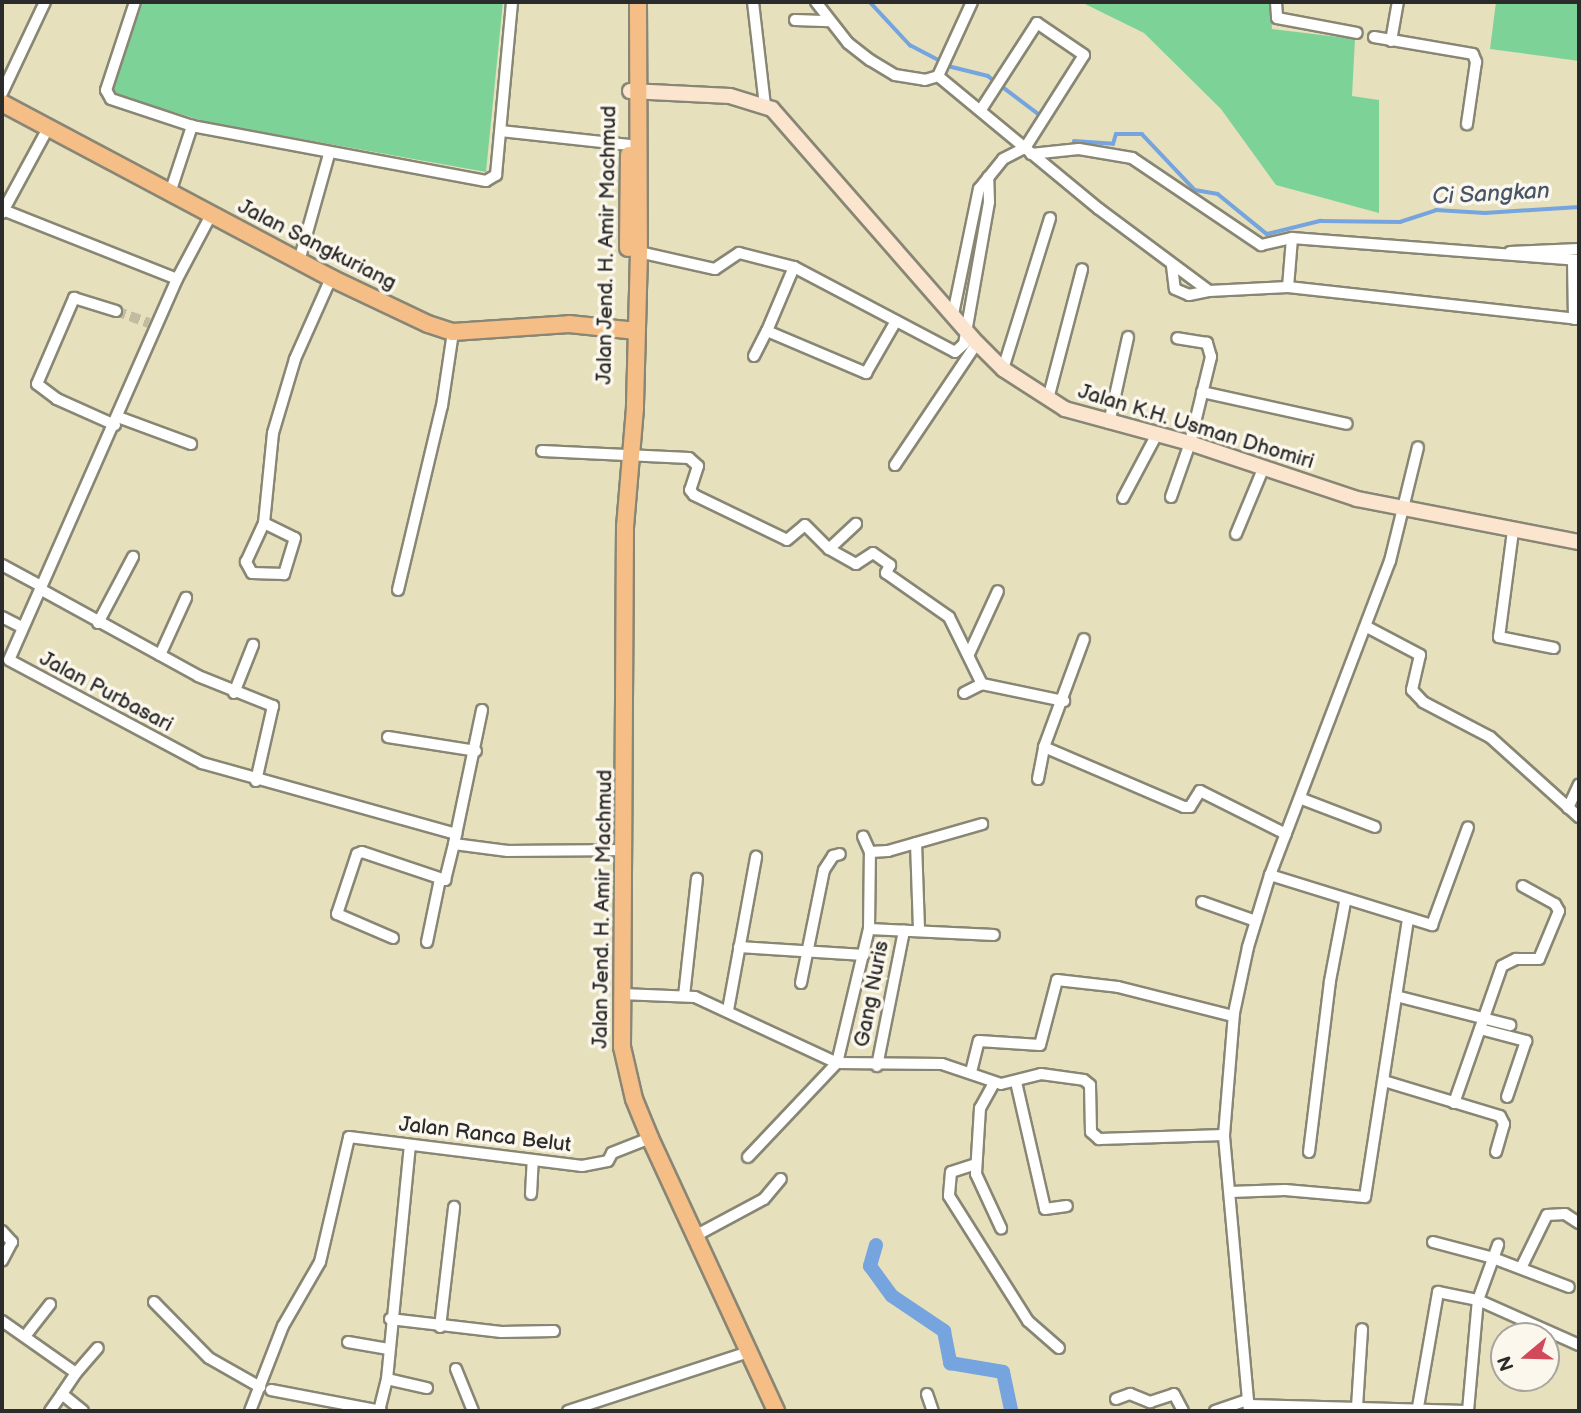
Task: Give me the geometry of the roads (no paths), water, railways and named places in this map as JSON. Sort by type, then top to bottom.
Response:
[{"type":"main road","name":"Jalan Jend. H. Amir Machmud","points":[[632,331],[639,252],[636,91],[638,2]]},
{"type":"main road","name":"Jalan Jend. H. Amir Machmud","points":[[636,91],[629,145],[632,331],[621,994],[623,1061],[650,1138],[776,1411]]},
{"type":"main road","name":"Jalan K.H. Usman Dhomiri","points":[[636,91],[730,96],[765,105],[794,131],[977,343],[1003,369],[1048,399],[1075,413],[1190,443],[1263,469],[1404,510],[1579,542]]},
{"type":"main road","name":"Jalan Sangkuriang","points":[[2,103],[47,130],[331,278],[453,332],[569,324],[632,331]]},
{"type":"street","points":[[2,93],[45,2]]},
{"type":"street","points":[[135,2],[107,95],[192,126],[329,154],[491,180],[496,175],[512,2]]},
{"type":"street","points":[[753,2],[765,105]]},
{"type":"street","points":[[816,2],[848,43],[895,75],[925,80],[938,76],[972,2]]},
{"type":"street","points":[[1276,2],[1275,13],[1280,19],[1357,33]]},
{"type":"street","points":[[1391,41],[1398,2]]},
{"type":"street","points":[[795,20],[830,21]]},
{"type":"street","points":[[982,108],[1037,23],[1084,55],[1028,151]]},
{"type":"street","points":[[1374,37],[1473,54],[1476,62],[1467,124]]},
{"type":"street","points":[[938,76],[982,108],[1028,151],[1172,266],[1209,291]]},
{"type":"street","points":[[170,193],[192,126]]},
{"type":"street","points":[[47,130],[3,211],[177,279]]},
{"type":"street","points":[[501,131],[629,145]]},
{"type":"street","points":[[953,314],[979,189],[988,177],[1003,159],[1028,151],[1079,149],[1132,158],[1261,245],[1292,238],[1576,261],[1577,319],[1288,287],[1209,291],[1189,295],[1175,289],[1172,266]]},
{"type":"street","points":[[299,261],[329,154]]},
{"type":"street","points":[[639,252],[716,269],[738,253],[794,267],[954,352],[964,344],[989,202],[988,177]]},
{"type":"street","name":"Jalan Purbasari","points":[[211,215],[153,324],[116,421],[9,655],[11,664],[181,753],[256,781],[455,839],[508,851],[624,850]]},
{"type":"street","points":[[1003,369],[1050,218]]},
{"type":"street","points":[[1288,287],[1292,238]]},
{"type":"street","points":[[1493,254],[1550,247],[1579,249]]},
{"type":"street","points":[[754,356],[794,267]]},
{"type":"street","points":[[1048,399],[1082,269]]},
{"type":"street","points":[[264,523],[295,538],[284,575],[248,569],[246,562],[264,523],[273,433],[295,359],[331,278]]},
{"type":"street","points":[[116,311],[74,298],[37,384],[57,399],[116,421],[191,443]]},
{"type":"street","points":[[767,331],[866,373],[897,321]]},
{"type":"street","points":[[398,590],[442,406],[453,332]]},
{"type":"street","points":[[1109,422],[1128,337]]},
{"type":"street","points":[[1171,497],[1190,443],[1209,346],[1177,338]]},
{"type":"street","points":[[895,465],[977,343]]},
{"type":"street","points":[[1202,392],[1347,424]]},
{"type":"street","points":[[1123,498],[1157,434]]},
{"type":"street","points":[[1248,1406],[1224,1135],[1233,1016],[1270,875],[1302,799],[1367,627],[1404,510],[1418,447]]},
{"type":"street","points":[[542,451],[689,458],[698,466],[690,490],[694,495],[787,540],[804,525],[828,549],[856,564],[873,553],[890,565],[886,573],[949,617],[982,684]]},
{"type":"street","points":[[1236,534],[1263,469]]},
{"type":"street","points":[[828,549],[856,524]]},
{"type":"street","points":[[1513,531],[1499,637],[1554,649]]},
{"type":"street","points":[[98,623],[133,557]]},
{"type":"street","points":[[2,565],[98,623],[234,693],[269,704],[274,710],[256,781]]},
{"type":"street","points":[[969,654],[998,591]]},
{"type":"street","points":[[160,655],[187,598]]},
{"type":"street","points":[[2,617],[22,627]]},
{"type":"street","points":[[1367,627],[1420,655],[1412,690],[1423,702],[1490,737],[1579,817]]},
{"type":"street","points":[[1038,779],[1044,747],[1065,701],[1084,639]]},
{"type":"street","points":[[234,693],[254,645]]},
{"type":"street","points":[[964,693],[982,684],[1065,701]]},
{"type":"street","points":[[393,938],[337,914],[357,854],[362,852],[440,879],[448,878],[476,751],[482,710]]},
{"type":"street","points":[[388,737],[476,751]]},
{"type":"street","points":[[1044,747],[1184,807],[1190,807],[1200,791],[1286,834]]},
{"type":"street","points":[[1568,808],[1579,784]]},
{"type":"street","points":[[1302,799],[1375,827]]},
{"type":"street","points":[[870,852],[916,843],[982,824]]},
{"type":"street","points":[[1270,875],[1345,901],[1432,925],[1468,827]]},
{"type":"street","points":[[748,1157],[831,1061],[864,955],[869,929],[870,852],[863,836]]},
{"type":"street","points":[[916,843],[919,931]]},
{"type":"street","points":[[801,983],[824,870],[833,856],[840,854]]},
{"type":"street","points":[[728,1010],[756,858]]},
{"type":"street","points":[[427,942],[440,879]]},
{"type":"street","points":[[684,996],[697,879]]},
{"type":"street","points":[[1454,1103],[1503,966],[1516,960],[1539,960],[1559,911],[1555,904],[1522,886]]},
{"type":"street","points":[[1309,1152],[1330,981],[1345,901]]},
{"type":"street","points":[[1202,902],[1256,921]]},
{"type":"street","points":[[1230,1192],[1285,1190],[1365,1197],[1408,919]]},
{"type":"street","points":[[869,929],[994,935]]},
{"type":"street","name":"Gang Nuris","points":[[877,1066],[904,931]]},
{"type":"street","points":[[739,947],[807,955],[864,955]]},
{"type":"street","points":[[971,1072],[979,1041],[1040,1045],[1057,980],[1118,987],[1233,1016]]},
{"type":"street","points":[[621,994],[684,996],[728,1010],[831,1061],[877,1066],[943,1064],[971,1072],[994,1083],[1016,1082],[1041,1074],[1086,1081],[1091,1132],[1099,1139],[1224,1135]]},
{"type":"street","points":[[1396,996],[1510,1025]]},
{"type":"street","points":[[1480,1029],[1527,1041],[1507,1097]]},
{"type":"street","points":[[1384,1081],[1503,1118],[1496,1152]]},
{"type":"street","points":[[1016,1082],[1045,1209],[1067,1206]]},
{"type":"street","points":[[994,1083],[980,1108],[976,1164],[977,1183],[1001,1228]]},
{"type":"street","name":"Jalan Ranca Belut","points":[[265,1389],[283,1326],[320,1262],[349,1137],[589,1166],[608,1161],[612,1153],[650,1138]]},
{"type":"street","points":[[154,1302],[209,1358],[265,1389],[380,1411],[387,1379],[390,1319],[410,1146]]},
{"type":"street","points":[[531,1194],[533,1161]]},
{"type":"street","points":[[976,1164],[951,1172],[949,1196],[1028,1321],[1059,1348]]},
{"type":"street","points":[[695,1236],[758,1203],[781,1179]]},
{"type":"street","points":[[440,1326],[454,1207]]},
{"type":"street","points":[[1521,1268],[1547,1214],[1565,1214],[1579,1223]]},
{"type":"street","points":[[2,1231],[12,1242],[2,1261]]},
{"type":"street","points":[[1433,1242],[1493,1258],[1569,1287]]},
{"type":"street","points":[[1215,1411],[1248,1406],[1317,1409],[1418,1407],[1467,1411],[1478,1300],[1498,1245]]},
{"type":"street","points":[[1418,1407],[1437,1293],[1478,1300],[1521,1322]]},
{"type":"street","points":[[26,1335],[50,1304]]},
{"type":"street","points":[[390,1319],[501,1332],[554,1331]]},
{"type":"street","points":[[2,1321],[26,1335],[76,1373]]},
{"type":"street","points":[[1357,1407],[1362,1329]]},
{"type":"street","points":[[1560,1339],[1579,1345]]},
{"type":"street","points":[[348,1342],[388,1349]]},
{"type":"street","points":[[50,1411],[76,1373],[98,1348]]},
{"type":"street","points":[[568,1411],[749,1352]]},
{"type":"street","points":[[456,1369],[473,1411]]},
{"type":"street","points":[[387,1379],[427,1388]]},
{"type":"street","points":[[250,1411],[265,1389]]},
{"type":"street","points":[[62,1394],[83,1411]]},
{"type":"street","points":[[927,1394],[933,1411]]},
{"type":"street","points":[[1116,1399],[1130,1394],[1150,1402],[1174,1394],[1183,1411]]},
{"type":"waterway","name":"Ci Sangkan","points":[[870,2],[910,45],[952,67],[988,76],[1040,115]]},
{"type":"waterway","name":"Ci Sangkan","points":[[1074,141],[1113,144],[1116,134],[1142,134],[1195,190],[1218,194],[1267,234],[1320,221],[1400,222],[1436,210],[1485,213],[1579,207]]},
{"type":"waterway","points":[[876,1245],[870,1266],[892,1296],[944,1331],[950,1363],[1003,1372],[1011,1411]]},
{"type":"tunnel","points":[[116,311],[149,323]]}]
